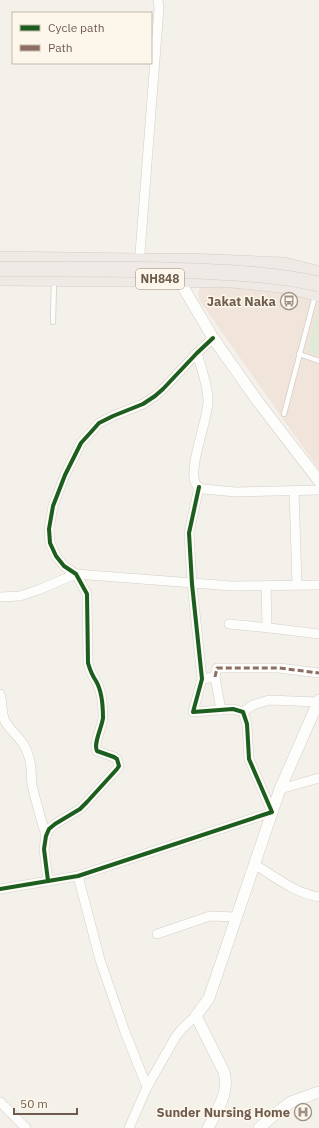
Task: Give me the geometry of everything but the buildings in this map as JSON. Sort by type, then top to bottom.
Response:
[{"type":"highway","name":"NH848","points":[[0,259],[190,261],[284,265],[319,274]]},
{"type":"highway","points":[[0,269],[153,269],[237,273],[294,278],[318,291]]},
{"type":"highway","name":"NH848","points":[[0,278],[232,280],[290,286],[318,291]]},
{"type":"street","points":[[138,279],[159,8],[158,0]]},
{"type":"street","points":[[169,261],[213,338],[259,403],[319,481]]},
{"type":"street","points":[[48,881],[44,849],[46,836],[49,829],[87,802],[118,766],[117,759],[97,751],[96,749],[96,744],[102,725],[102,705],[101,693],[88,663],[87,594],[76,574],[64,566],[56,556],[50,543],[48,530],[52,506],[81,443],[99,423],[143,404],[155,396],[163,390],[213,338]]},
{"type":"street","points":[[197,353],[207,388],[208,399],[207,416],[197,449],[194,478],[196,485],[213,490],[236,492],[319,490]]},
{"type":"street","points":[[199,487],[189,533],[192,584],[202,679],[193,712],[233,709],[243,712]]},
{"type":"street","points":[[294,491],[297,585]]},
{"type":"street","points":[[0,597],[20,596],[76,574],[232,586],[319,585]]},
{"type":"street","points":[[266,586],[266,624],[267,627],[270,628]]},
{"type":"street","points":[[229,624],[319,634]]},
{"type":"street","points":[[221,710],[215,677],[218,668],[279,668],[319,673]]},
{"type":"street","points":[[202,679],[215,677]]},
{"type":"street","points":[[0,694],[6,722],[26,748],[29,758],[32,783],[46,836]]},
{"type":"street","points":[[129,1128],[147,1088],[180,1030],[196,1016],[209,998],[280,789],[319,702],[269,700],[253,705],[243,712]]},
{"type":"street","points":[[243,712],[247,724],[249,759],[272,812]]},
{"type":"street","points":[[280,789],[319,778]]},
{"type":"street","points":[[0,889],[78,876],[272,812]]},
{"type":"street","points":[[254,864],[289,885],[309,895],[319,897]]},
{"type":"street","points":[[78,876],[102,966],[125,1032],[147,1088]]},
{"type":"street","points":[[157,934],[210,916],[236,917]]},
{"type":"street","points":[[196,1016],[224,1072],[226,1079],[224,1095],[208,1128]]},
{"type":"street","points":[[259,1128],[291,1102],[319,1092]]},
{"type":"street","points":[[0,1102],[26,1128]]},
{"type":"lane","points":[[53,322],[54,278]]},
{"type":"lane","points":[[284,414],[299,354],[318,291]]},
{"type":"lane","points":[[299,354],[319,361]]},
{"type":"shaded area","points":[[202,286],[283,288],[319,298],[319,470],[200,301],[198,292]]},
{"type":"green space","points":[[319,306],[319,355],[307,352]]},
{"type":"marked path","points":[[215,677],[217,668],[279,668],[319,673]]},
{"type":"cycle path","points":[[48,881],[44,849],[46,836],[49,829],[80,809],[119,766],[117,759],[97,751],[96,748],[103,718],[103,709],[100,689],[88,663],[87,594],[76,574],[64,566],[56,556],[50,543],[49,529],[53,506],[65,475],[81,443],[99,423],[143,404],[155,396],[213,338]]},
{"type":"cycle path","points":[[0,889],[78,876],[272,812],[249,759],[247,724],[243,712],[233,709],[193,712],[202,679],[192,584],[189,533],[199,487]]},
{"type":"place","name":"Jakat Naka","points":[[289,301]]},
{"type":"place","name":"Sunder Nursing Home","points":[[303,1112]]}]
